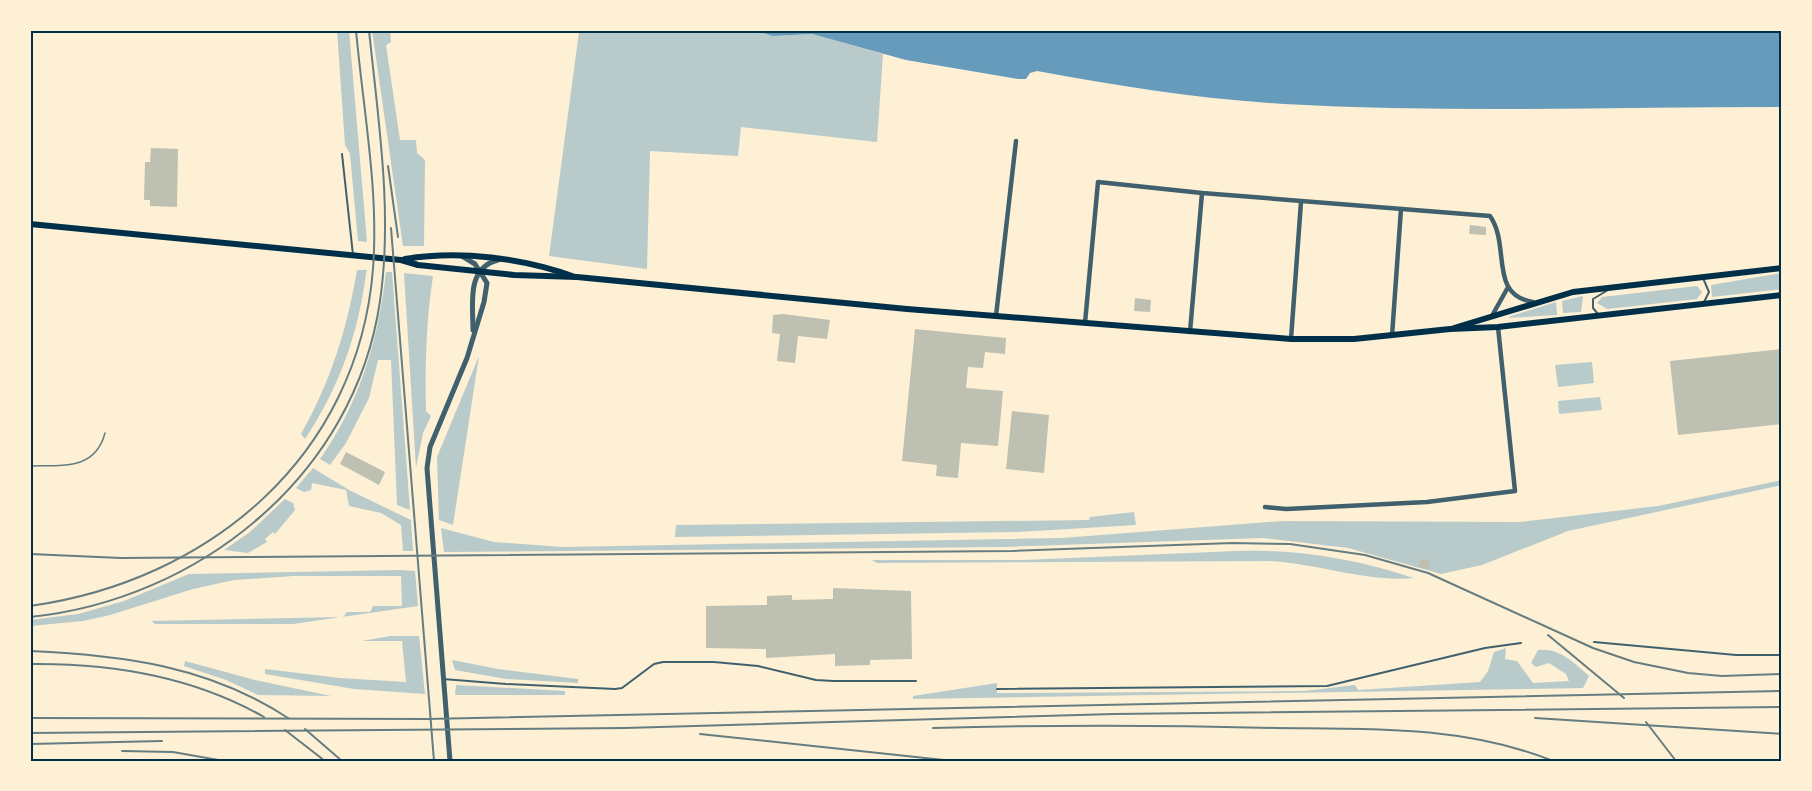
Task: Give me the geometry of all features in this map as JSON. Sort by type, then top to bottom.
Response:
[{"type":"main road","points":[[30,224],[401,260],[467,271],[577,277],[996,316],[1291,339],[1325,340],[1498,327],[1782,294]]},
{"type":"main road","points":[[401,260],[426,256],[462,256],[534,265],[577,277]]},
{"type":"main road","points":[[526,276],[535,272],[534,265]]},
{"type":"main road","points":[[1450,329],[1493,314],[1573,292],[1782,268]]},
{"type":"street","points":[[996,316],[1016,141]]},
{"type":"street","points":[[1085,323],[1098,182],[1301,202],[1490,216],[1500,238],[1507,289],[1513,296],[1533,302]]},
{"type":"street","points":[[1190,332],[1202,193]]},
{"type":"street","points":[[1291,339],[1301,202]]},
{"type":"street","points":[[1392,336],[1401,209]]},
{"type":"street","points":[[462,256],[475,264],[486,283]]},
{"type":"street","points":[[473,282],[485,266],[498,260]]},
{"type":"street","points":[[467,271],[473,282],[474,338]]},
{"type":"street","points":[[450,761],[427,468],[430,447],[474,338],[486,283],[494,273]]},
{"type":"street","points":[[1493,314],[1507,289]]},
{"type":"street","points":[[1265,507],[1286,509],[1427,502],[1515,491],[1498,327]]},
{"type":"lane","points":[[342,154],[353,256]]},
{"type":"lane","points":[[1703,278],[1709,292],[1704,302]]},
{"type":"lane","points":[[1598,314],[1593,308],[1593,299],[1604,295],[1610,288]]},
{"type":"lane","points":[[1498,327],[1504,311]]},
{"type":"lane","points":[[1594,642],[1736,655],[1782,656]]},
{"type":"lane","points":[[997,689],[1327,686],[1492,647],[1521,643]]},
{"type":"lane","points":[[443,678],[506,684],[622,688],[654,664],[714,662],[758,666],[816,680],[916,681]]},
{"type":"shaded area","points":[[337,30],[349,30],[367,242],[358,241],[350,154],[345,145]]},
{"type":"shaded area","points":[[372,30],[390,30],[391,42],[386,45],[400,140],[416,140],[417,153],[425,160],[424,246],[403,246]]},
{"type":"shaded area","points":[[524,30],[752,30],[773,36],[812,34],[883,54],[877,142],[741,127],[738,156],[650,151],[647,269],[549,256],[579,32]]},
{"type":"shaded area","points":[[357,270],[367,270],[352,340],[328,400],[305,439],[301,434],[321,394],[343,334]]},
{"type":"shaded area","points":[[386,272],[392,272],[410,510],[397,505],[391,360],[378,360],[369,398],[346,443],[330,465],[320,459],[346,415],[365,370],[378,322]]},
{"type":"shaded area","points":[[404,273],[433,276],[427,326],[426,377],[426,411],[431,416],[423,433],[416,468]]},
{"type":"shaded area","points":[[1782,273],[1782,289],[1712,297],[1711,285]]},
{"type":"shaded area","points":[[1697,286],[1702,292],[1697,299],[1607,309],[1597,303],[1602,297]]},
{"type":"shaded area","points":[[1583,296],[1581,312],[1563,313],[1562,301]]},
{"type":"shaded area","points":[[1556,302],[1557,315],[1508,318],[1511,316]]},
{"type":"shaded area","points":[[479,356],[453,525],[439,520],[437,457]]},
{"type":"shaded area","points":[[1592,362],[1594,383],[1558,387],[1555,365]]},
{"type":"shaded area","points":[[1600,397],[1602,410],[1559,414],[1558,401]]},
{"type":"shaded area","points":[[313,468],[349,490],[411,520],[413,551],[403,551],[401,525],[381,513],[349,506],[346,490],[312,483],[311,490],[304,492],[296,488]]},
{"type":"shaded area","points":[[1782,480],[1782,485],[1568,531],[1482,565],[1441,574],[1348,548],[1263,538],[1003,547],[444,552],[441,528],[494,542],[563,547],[1062,538],[1283,521],[1519,522],[1658,506]]},
{"type":"shaded area","points":[[285,499],[293,503],[295,510],[275,534],[273,532],[265,539],[267,542],[248,553],[224,550],[250,532]]},
{"type":"shaded area","points":[[1134,512],[1136,525],[1018,532],[675,537],[676,525],[1089,520],[1090,517]]},
{"type":"shaded area","points":[[1236,551],[1281,552],[1326,557],[1370,565],[1414,578],[1379,578],[1268,561],[877,563],[872,560],[1023,560]]},
{"type":"shaded area","points":[[415,571],[418,606],[343,617],[347,612],[370,612],[373,606],[402,606],[401,576],[293,576],[234,580],[193,589],[110,615],[83,621],[30,626],[30,620],[78,614],[124,601],[189,574]]},
{"type":"shaded area","points":[[341,617],[293,624],[155,624],[151,621]]},
{"type":"shaded area","points":[[390,636],[419,636],[425,694],[354,689],[265,674],[265,669],[340,678],[406,682],[402,641],[362,641]]},
{"type":"shaded area","points":[[1506,648],[1505,659],[1517,661],[1533,683],[1569,681],[1566,674],[1549,663],[1536,667],[1531,663],[1538,650],[1560,654],[1589,676],[1583,688],[913,699],[913,696],[997,683],[997,693],[1305,691],[1355,685],[1358,690],[1480,682],[1488,671],[1494,652]]},
{"type":"shaded area","points":[[452,660],[498,669],[578,679],[578,683],[506,679],[455,670]]},
{"type":"shaded area","points":[[185,661],[255,680],[331,696],[258,695],[226,680],[184,666]]},
{"type":"shaded area","points":[[456,685],[565,691],[565,695],[455,695]]},
{"type":"water","points":[[752,30],[1782,30],[1782,107],[1470,109],[1346,107],[1253,102],[1160,91],[1037,71],[1030,73],[1026,79],[1018,79],[906,60],[812,34],[773,36]]},
{"type":"building","points":[[151,148],[178,149],[177,207],[150,206],[150,200],[144,200],[145,162],[150,162]]},
{"type":"building","points":[[1470,225],[1486,227],[1486,235],[1469,234]]},
{"type":"building","points":[[1135,298],[1151,300],[1150,312],[1134,311]]},
{"type":"building","points":[[783,314],[830,320],[827,339],[798,336],[795,363],[777,361],[780,334],[772,333],[773,315]]},
{"type":"building","points":[[915,329],[1006,338],[1005,354],[985,352],[983,368],[968,367],[966,388],[1003,391],[998,446],[961,443],[958,478],[936,476],[937,465],[902,461]]},
{"type":"building","points":[[1782,349],[1782,424],[1678,435],[1670,361]]},
{"type":"building","points":[[1012,411],[1049,415],[1044,473],[1006,469]]},
{"type":"building","points":[[346,452],[385,472],[379,485],[340,464]]},
{"type":"building","points":[[1420,559],[1430,560],[1428,569],[1419,567]]},
{"type":"building","points":[[833,588],[911,591],[912,659],[870,660],[870,665],[835,666],[835,654],[766,658],[766,649],[706,648],[706,606],[767,605],[767,596],[792,595],[792,600],[833,599]]},
{"type":"tram line","points":[[30,466],[65,465],[85,460],[100,445],[105,433]]},
{"type":"railway","points":[[30,606],[96,592],[157,569],[213,538],[263,499],[305,452],[338,397],[361,336],[373,269],[372,179],[356,30]]},
{"type":"railway","points":[[30,617],[93,606],[152,585],[208,555],[259,518],[303,473],[339,421],[365,364],[380,301],[384,267],[383,166],[369,30]]},
{"type":"railway","points":[[388,166],[398,237]]},
{"type":"railway","points":[[391,228],[434,761]]},
{"type":"railway","points":[[30,554],[121,558],[1012,551],[1232,543],[1290,544],[1365,555],[1428,573],[1593,648],[1634,662],[1688,673],[1722,676],[1782,674]]},
{"type":"railway","points":[[1548,635],[1624,698]]},
{"type":"railway","points":[[30,651],[98,656],[164,666],[227,686],[258,700],[288,718]]},
{"type":"railway","points":[[30,664],[90,666],[151,675],[209,692],[264,717]]},
{"type":"railway","points":[[30,718],[427,719],[1782,691]]},
{"type":"railway","points":[[30,733],[625,728],[1114,714],[1782,707]]},
{"type":"railway","points":[[1535,718],[1782,734]]},
{"type":"railway","points":[[1646,722],[1676,761]]},
{"type":"railway","points":[[933,728],[1189,726],[1381,729],[1451,735],[1485,741],[1519,749],[1553,761]]},
{"type":"railway","points":[[305,729],[342,761]]},
{"type":"railway","points":[[285,730],[325,761]]},
{"type":"railway","points":[[700,734],[953,761]]},
{"type":"railway","points":[[30,744],[162,741]]},
{"type":"railway","points":[[122,751],[173,752],[224,761]]}]
